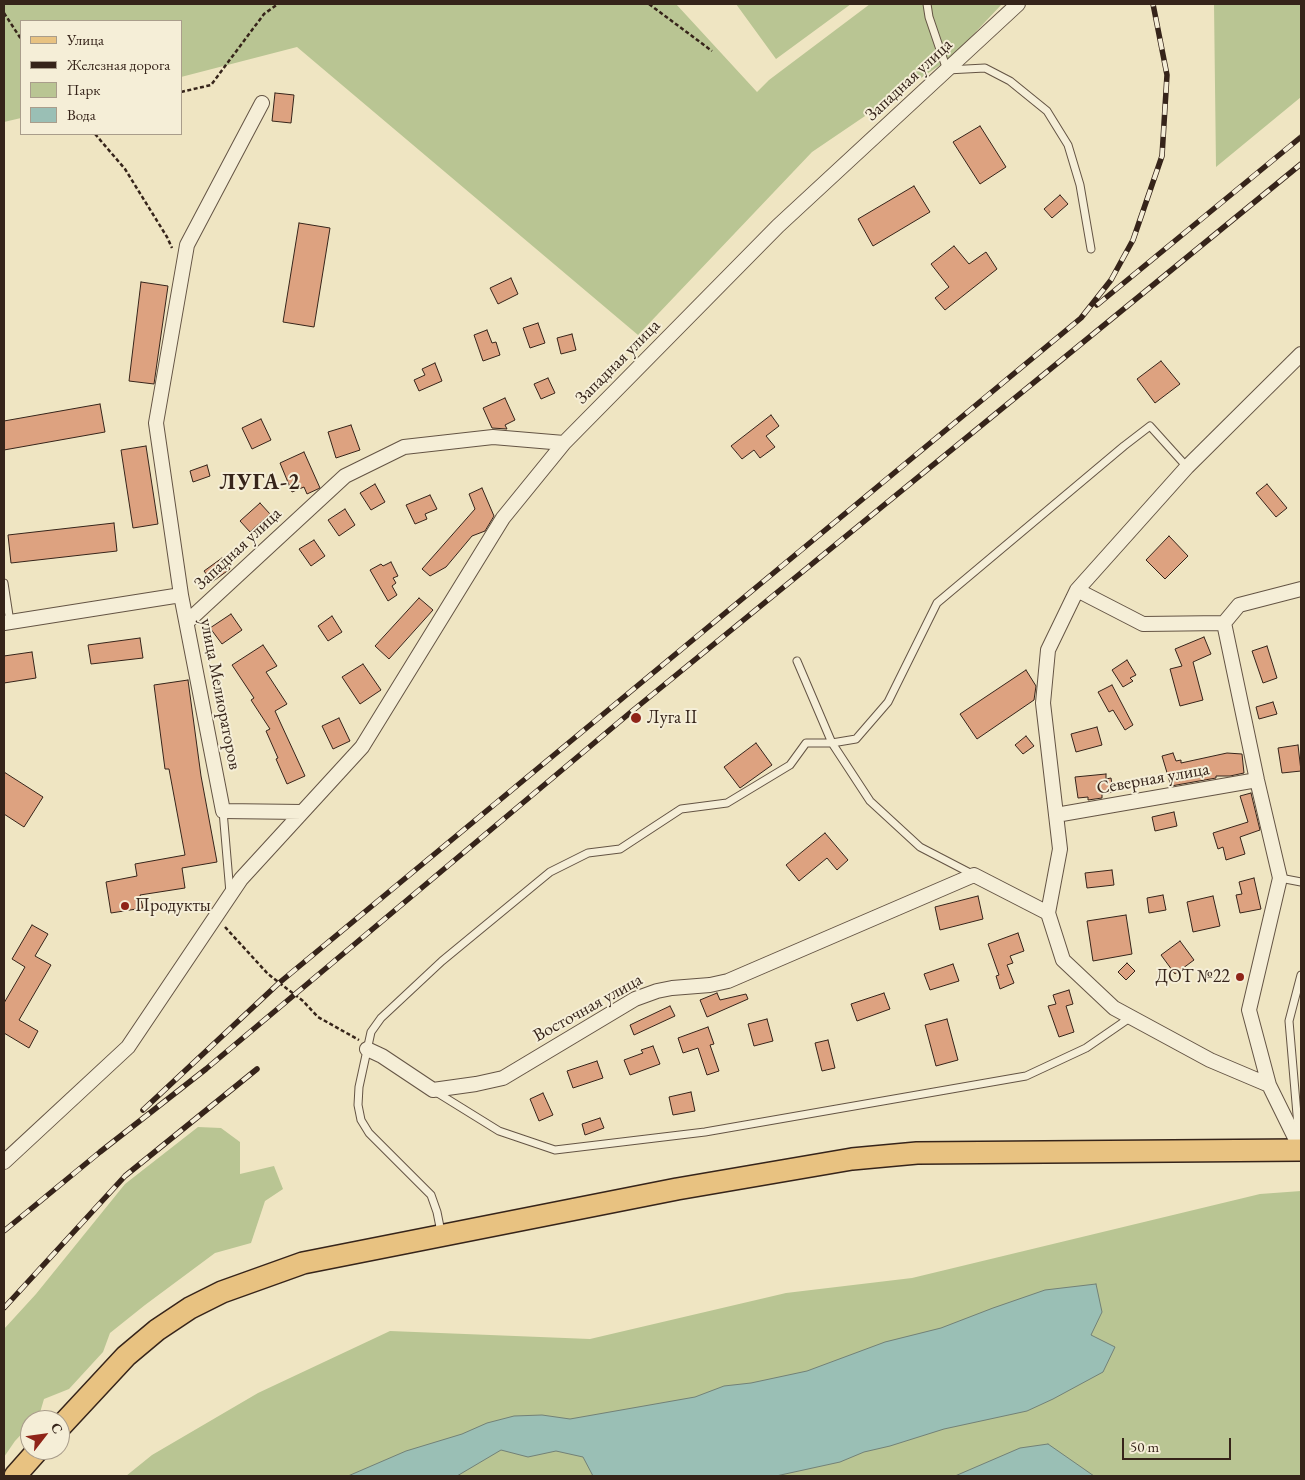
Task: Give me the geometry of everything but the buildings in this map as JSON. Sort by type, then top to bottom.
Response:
[{"type":"main road","points":[[70,1416],[126,1356],[157,1330],[190,1308],[222,1292],[303,1263],[714,1182],[852,1159],[917,1154],[1301,1150]]},
{"type":"main road","points":[[15,1476],[29,1460]]},
{"type":"street","name":"Западная улица","points":[[187,622],[345,476],[404,447],[493,437],[564,443],[778,226],[1018,4]]},
{"type":"street","name":"улица Мелиораторов","points":[[223,811],[181,596],[156,423],[187,245],[262,103]]},
{"type":"street","points":[[1269,1085],[1210,1060],[1114,1008],[1063,960],[1048,913],[1060,849],[1043,703],[1048,650],[1077,590],[1187,467],[1301,354]]},
{"type":"street","points":[[4,1162],[128,1047],[241,879],[362,747],[502,518],[564,443]]},
{"type":"street","points":[[1077,590],[1143,624],[1224,623],[1239,605],[1301,589]]},
{"type":"street","points":[[7,623],[181,596]]},
{"type":"street","points":[[1224,623],[1280,878],[1249,1010],[1269,1085],[1301,1150]]},
{"type":"street","name":"Северная улица","points":[[1056,815],[1257,780]]},
{"type":"street","points":[[223,811],[302,812]]},
{"type":"street","points":[[974,875],[1048,913]]},
{"type":"street","name":"Восточная улица","points":[[433,1090],[503,1078],[635,999],[672,988],[710,985],[728,981],[974,875]]},
{"type":"street","points":[[367,1049],[382,1056],[433,1090]]},
{"type":"lane","points":[[927,4],[929,17],[947,70],[985,68],[1010,81],[1047,111],[1068,145],[1080,185],[1091,249]]},
{"type":"lane","points":[[442,1235],[431,1195],[370,1133],[361,1120],[358,1096],[367,1049],[371,1032],[381,1018],[442,961],[550,872],[588,853],[620,849],[681,809],[727,803],[790,765],[806,743],[832,743],[856,739],[888,702],[937,603],[1150,426],[1187,467]]},
{"type":"lane","points":[[4,583],[7,623]]},
{"type":"lane","points":[[797,661],[832,743],[870,800],[920,847],[974,875]]},
{"type":"lane","points":[[223,811],[230,894]]},
{"type":"lane","points":[[1280,878],[1301,882]]},
{"type":"lane","points":[[1301,976],[1289,1021],[1301,1150]]},
{"type":"lane","points":[[433,1090],[499,1131],[556,1150],[705,1132],[1026,1076],[1086,1048],[1131,1017]]},
{"type":"path","points":[[182,92],[211,85],[264,14],[278,4]]},
{"type":"path","points":[[649,4],[712,51]]},
{"type":"path","points":[[4,13],[20,37]]},
{"type":"path","points":[[96,135],[125,169],[152,211],[167,236],[182,273]]},
{"type":"path","points":[[215,917],[268,974],[303,1001],[318,1017],[360,1040],[367,1049]]},
{"type":"green space","points":[[4,4],[676,4],[757,92],[769,80],[870,4],[1002,4],[952,57],[812,152],[638,335],[297,47],[182,77],[182,20],[20,20],[20,118],[4,122]]},
{"type":"green space","points":[[736,4],[851,4],[776,59]]},
{"type":"green space","points":[[1214,4],[1301,4],[1301,97],[1216,167]]},
{"type":"green space","points":[[198,1127],[221,1128],[240,1142],[240,1174],[274,1166],[283,1189],[265,1201],[251,1243],[215,1253],[110,1333],[103,1352],[69,1389],[44,1399],[41,1410],[20,1410],[20,1436],[4,1457],[4,1329],[36,1294],[125,1184]]},
{"type":"green space","points":[[1301,1191],[1301,1476],[126,1476],[152,1455],[258,1393],[390,1331],[590,1339],[786,1293],[912,1278],[1260,1194]]},
{"type":"water","points":[[1096,1284],[1102,1312],[1091,1335],[1115,1347],[1103,1372],[1027,1411],[944,1429],[864,1452],[840,1462],[776,1476],[593,1476],[583,1457],[556,1451],[528,1457],[501,1450],[457,1476],[348,1476],[406,1451],[462,1434],[487,1423],[514,1416],[542,1415],[570,1419],[695,1397],[724,1386],[751,1383],[807,1371],[885,1342],[941,1328],[1045,1290]]},
{"type":"water","points":[[1048,1444],[1094,1476],[955,1476],[1020,1448]]},
{"type":"railway","points":[[143,1110],[279,983],[1081,318],[1111,280],[1133,240],[1162,156],[1167,75],[1153,4]]},
{"type":"railway","points":[[1097,305],[1301,137]]},
{"type":"railway","points":[[4,1231],[100,1152],[206,1069],[631,712],[1301,164]]},
{"type":"railway","points":[[4,1308],[125,1176],[257,1069]]},
{"type":"place","name":"Луга II","points":[[636,718]]},
{"type":"place","name":"Продукты","points":[[125,906]]},
{"type":"place","name":"ДОТ №22","points":[[1240,977]]},
{"type":"district","name":"ЛУГА-2","points":[[260,483]]}]
